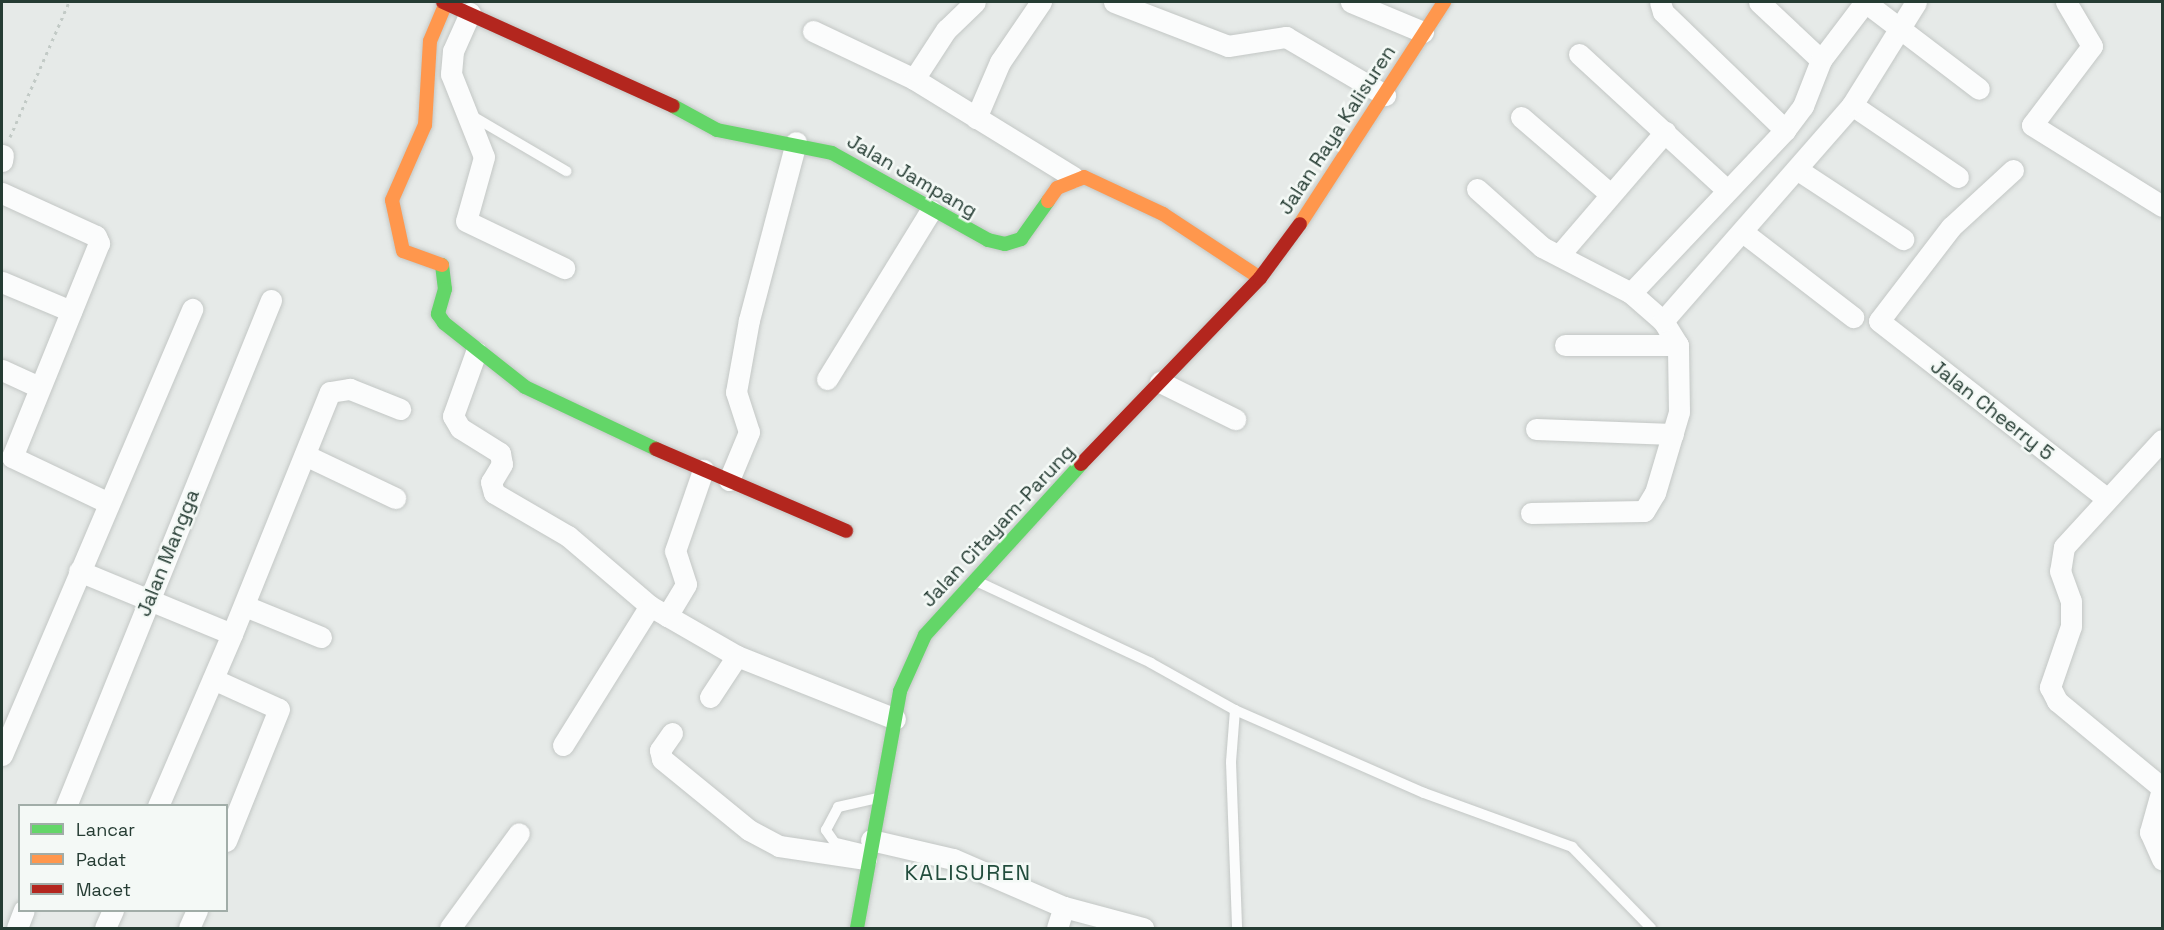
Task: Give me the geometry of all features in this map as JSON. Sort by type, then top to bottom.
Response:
[{"type":"street","points":[[445,2],[430,41],[431,94],[425,125],[392,200],[392,218],[403,251],[439,258],[445,289],[438,314],[476,352],[579,416],[846,531]]},
{"type":"street","name":"Jalan Jampang","points":[[445,2],[717,130],[796,142],[841,158],[972,234],[1012,243],[1027,233],[1057,188],[1073,177]]},
{"type":"street","points":[[914,79],[946,30],[975,2]]},
{"type":"street","points":[[976,118],[1000,62],[1041,2]]},
{"type":"street","points":[[1114,2],[1228,46],[1286,37],[1384,95]]},
{"type":"street","points":[[1351,2],[1424,32]]},
{"type":"street","name":"Jalan Raya Kalisuren","points":[[1260,278],[1444,2]]},
{"type":"street","points":[[1660,2],[1663,12],[1785,130]]},
{"type":"street","points":[[1759,2],[1821,60]]},
{"type":"street","points":[[1631,293],[1726,189],[1785,130],[1803,106],[1821,60],[1865,2],[1903,27],[1979,89]]},
{"type":"street","points":[[1663,321],[1744,232],[1852,105],[1903,27],[1916,2]]},
{"type":"street","points":[[2066,2],[2092,46],[2033,127],[2163,206]]},
{"type":"street","points":[[470,13],[453,51],[451,74],[463,111],[484,157],[467,222],[564,268]]},
{"type":"street","points":[[813,31],[914,79],[1073,177],[1105,184],[1163,214],[1260,278]]},
{"type":"street","points":[[1579,54],[1726,189]]},
{"type":"street","points":[[1852,105],[1958,177]]},
{"type":"street","points":[[1521,117],[1610,193]]},
{"type":"street","points":[[1561,253],[1610,193],[1665,132]]},
{"type":"street","points":[[729,480],[749,432],[736,392],[749,320],[796,142]]},
{"type":"street","points":[[1798,170],[1903,239]]},
{"type":"street","name":"Jalan Cheerry 5","points":[[2013,170],[1951,227],[1879,321],[2106,498]]},
{"type":"street","points":[[1477,189],[1542,247],[1561,253],[1631,293],[1663,321],[1678,345],[1679,412],[1655,493],[1640,514],[1531,513]]},
{"type":"street","points":[[2,193],[98,239],[98,252],[7,455],[109,503]]},
{"type":"street","points":[[827,379],[931,210]]},
{"type":"street","points":[[1744,232],[1853,317]]},
{"type":"street","name":"Jalan Citayam-Parung","points":[[857,928],[879,798],[910,660],[942,610],[1260,278]]},
{"type":"street","points":[[2,282],[71,311]]},
{"type":"street","name":"Jalan Mangga","points":[[67,804],[271,300]]},
{"type":"street","points":[[2,755],[192,309]]},
{"type":"street","points":[[1565,345],[1678,345]]},
{"type":"street","points":[[476,352],[453,416],[460,428],[500,453],[492,490],[568,536],[659,611],[737,656],[895,719]]},
{"type":"street","points":[[2,370],[39,387]]},
{"type":"street","points":[[1160,382],[1235,419]]},
{"type":"street","points":[[159,804],[335,388],[400,409]]},
{"type":"street","points":[[1536,429],[1673,434]]},
{"type":"street","points":[[2163,440],[2106,498],[2064,547],[2060,560],[2072,614],[2050,691],[2162,789],[2150,832],[2163,859]]},
{"type":"street","points":[[305,455],[395,498]]},
{"type":"street","points":[[563,745],[659,611],[686,584],[675,551],[703,470]]},
{"type":"street","points":[[79,571],[232,634]]},
{"type":"street","points":[[244,606],[321,638]]},
{"type":"street","points":[[710,697],[737,656]]},
{"type":"street","points":[[213,679],[279,709],[228,836]]},
{"type":"street","points":[[672,733],[660,750],[662,759],[749,830],[779,846],[869,850],[953,860],[1064,907],[1143,928]]},
{"type":"street","points":[[450,928],[519,833]]},
{"type":"street","points":[[1057,928],[1064,907]]},
{"type":"street","points":[[17,928],[23,912]]},
{"type":"street","points":[[105,928],[112,912]]},
{"type":"street","points":[[189,928],[196,912]]},
{"type":"lane","points":[[463,111],[566,171]]},
{"type":"lane","points":[[971,579],[1151,663],[1235,710],[1424,793],[1572,847],[1651,928]]},
{"type":"lane","points":[[1235,710],[1231,762],[1237,928]]},
{"type":"lane","points":[[869,850],[835,843],[826,830],[838,807],[851,800],[879,798]]},
{"type":"path","points":[[2,158],[69,2]]},
{"type":"traffic: fast","points":[[673,106],[717,130],[832,153],[988,240],[1005,244],[1021,239],[1048,201]]},
{"type":"traffic: fast","points":[[442,265],[445,289],[438,314],[444,323],[525,387],[656,449]]},
{"type":"traffic: fast","points":[[857,928],[900,691],[925,635],[1081,464]]},
{"type":"traffic: slow","points":[[1300,224],[1444,2]]},
{"type":"traffic: slow","points":[[442,265],[403,251],[392,200],[425,125],[430,41],[446,3]]},
{"type":"traffic: slow","points":[[1048,201],[1057,188],[1084,177],[1163,214],[1260,278]]},
{"type":"traffic: jam","points":[[443,2],[673,106]]},
{"type":"traffic: jam","points":[[1081,464],[1260,278],[1300,224]]},
{"type":"traffic: jam","points":[[656,449],[846,531]]},
{"type":"district","name":"KALISUREN","points":[[968,873]]}]
